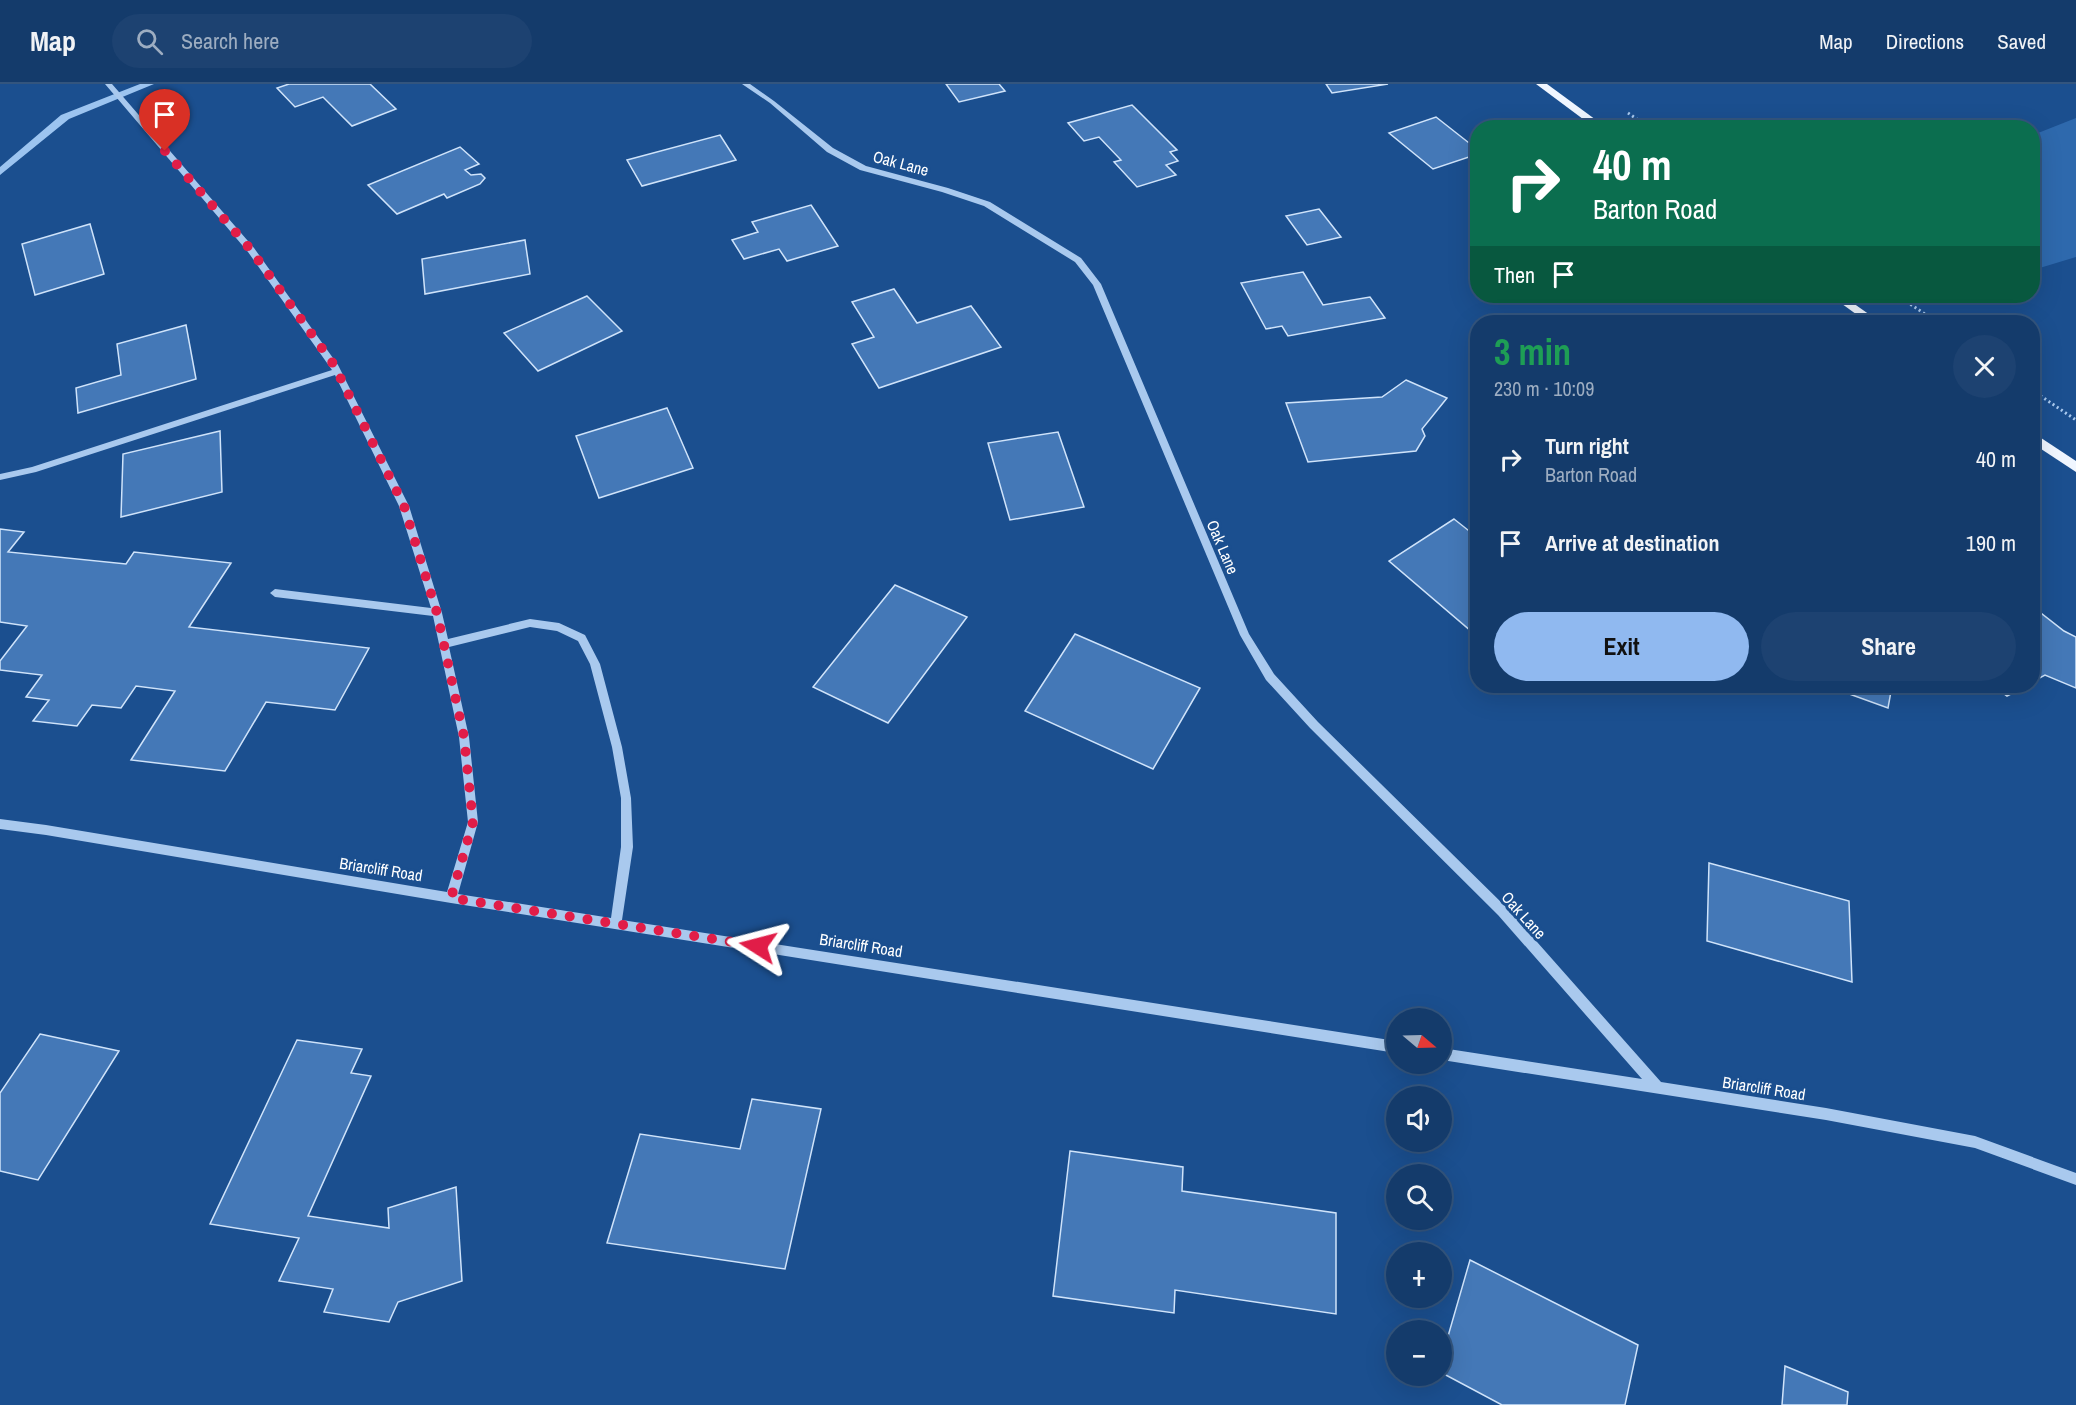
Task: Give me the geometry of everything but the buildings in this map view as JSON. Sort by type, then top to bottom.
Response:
[{"type":"main road","points":[[1541,84],[1591,120]]},
{"type":"main road","points":[[1846,303],[1864,315]]},
{"type":"main road","points":[[2040,442],[2076,467]]},
{"type":"street","name":"Oak Lane","points":[[745,84],[772,102],[830,150],[862,168],[945,190],[987,204],[1078,260],[1097,284],[1245,635],[1270,677],[1314,725],[1502,911],[1658,1088]]},
{"type":"street","points":[[109,86],[251,250],[337,371],[404,506],[437,613],[464,737],[473,822],[451,898]]},
{"type":"street","points":[[0,477],[33,470],[337,371]]},
{"type":"street","points":[[275,593],[437,613]]},
{"type":"street","points":[[444,644],[530,623],[559,627],[582,638],[595,664],[626,798],[627,847],[616,924]]},
{"type":"street","name":"Briarcliff Road","points":[[0,825],[46,830],[451,898],[1386,1045]]},
{"type":"street","name":"Briarcliff Road","points":[[1452,1056],[1826,1114],[1975,1142],[2076,1179]]},
{"type":"path","points":[[1908,303],[1926,315]]},
{"type":"path","points":[[2040,395],[2076,420]]},
{"type":"shaded area","points":[[2076,118],[2076,257],[2040,268],[2040,132]]},
{"type":"waterway","points":[[0,172],[65,117],[149,84]]},
{"type":"route","points":[[165,151],[251,250],[334,365],[404,506],[437,613],[464,737],[473,822],[451,898],[758,946]]}]
